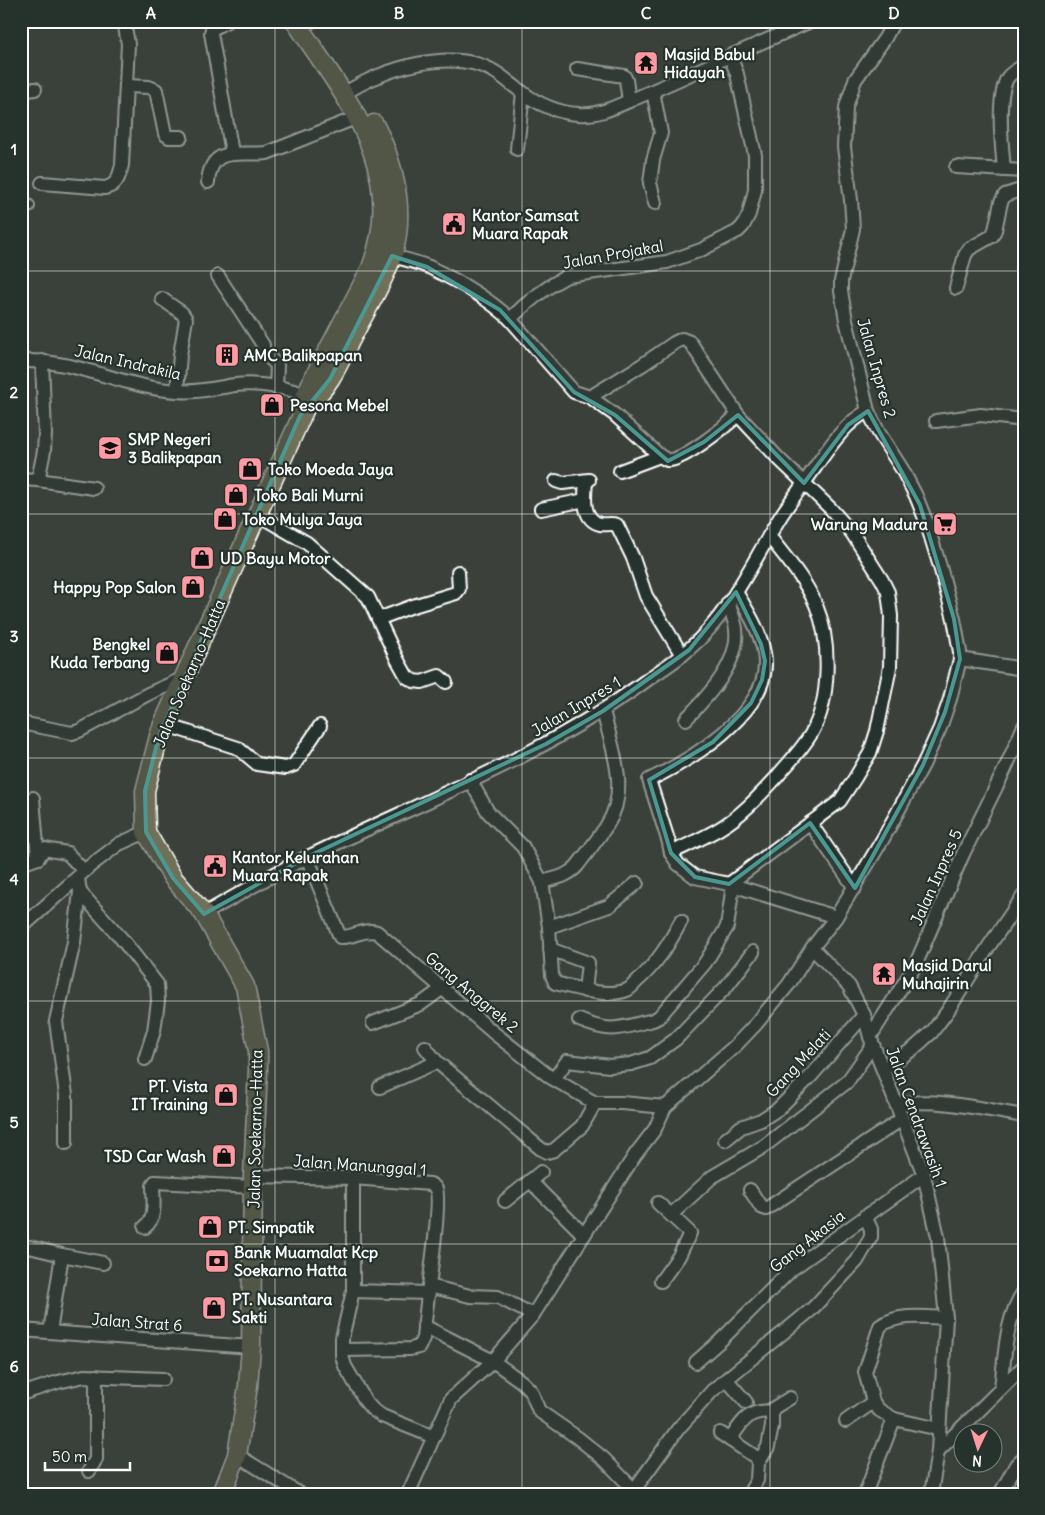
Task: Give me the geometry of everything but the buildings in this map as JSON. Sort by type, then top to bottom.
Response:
[{"type":"highway","name":"Jalan Soekarno-Hatta","points":[[222,1494],[237,1455],[248,1386],[251,1347],[253,1181],[258,1051],[245,986],[204,914],[172,878],[146,832],[145,791],[163,724],[309,399],[339,362],[392,256],[396,244],[397,197],[390,163],[379,133],[348,91],[306,22]]},
{"type":"highway","name":"Jalan Soekarno-Hatta","points":[[309,399],[312,381],[371,268],[376,256],[381,232],[384,207],[381,179],[370,141],[358,118],[348,91]]},
{"type":"street","points":[[42,183],[105,188],[112,187],[119,179],[122,165],[128,38],[124,21]]},
{"type":"street","points":[[227,21],[212,29],[211,33],[232,153]]},
{"type":"street","points":[[348,91],[386,72],[407,66],[446,60],[460,60],[474,62],[489,68],[523,93],[558,110],[577,114],[601,112],[811,21]]},
{"type":"street","name":"Jalan Inpres 2","points":[[894,21],[885,38],[855,80],[844,122],[844,147],[853,229],[841,281],[841,291],[868,411],[912,488],[926,521],[954,619],[960,659]]},
{"type":"street","name":"Jalan Projakal","points":[[510,319],[528,301],[567,276],[667,262],[701,250],[738,231],[743,226],[749,214],[755,190],[756,161],[737,74],[730,56]]},
{"type":"street","points":[[1004,170],[1000,123],[1005,85],[1009,76],[1024,65]]},
{"type":"street","points":[[577,69],[624,76],[629,101]]},
{"type":"street","points":[[126,86],[150,86],[156,90],[165,134],[169,138],[181,137]]},
{"type":"street","points":[[21,91],[35,90]]},
{"type":"street","points":[[653,91],[662,133],[653,160],[650,182],[655,203]]},
{"type":"street","points":[[517,149],[523,93]]},
{"type":"street","points":[[208,182],[214,161],[224,155],[232,153],[267,153],[358,118]]},
{"type":"street","points":[[956,167],[1024,171]]},
{"type":"street","points":[[956,288],[965,255],[969,249],[992,236],[1001,202],[1005,195],[1024,189]]},
{"type":"street","points":[[392,256],[427,267],[464,286],[500,310],[574,392],[590,397],[615,415],[660,456],[668,460],[685,453],[713,436],[738,415]]},
{"type":"street","points":[[218,276],[263,345],[264,352],[277,365],[276,388]]},
{"type":"street","points":[[162,299],[182,313],[186,319],[177,391]]},
{"type":"street","points":[[579,1020],[592,1026],[610,1030],[653,1020],[659,1016],[705,964],[727,927],[731,884],[840,801],[870,753],[877,731],[890,667],[891,616],[888,592],[852,533],[830,508],[738,415],[690,342],[685,340],[674,343],[590,397]]},
{"type":"street","points":[[38,480],[46,434],[42,360]]},
{"type":"street","name":"Jalan Indrakila","points":[[21,361],[42,360],[72,366],[143,386],[177,391],[250,384],[276,388],[309,399]]},
{"type":"street","name":"Jalan Inpres 1","points":[[204,914],[307,857],[557,738],[603,711],[682,655],[705,634],[736,592],[804,483],[848,425],[858,416],[868,411]]},
{"type":"street","points":[[936,421],[981,414],[1024,420]]},
{"type":"street","points":[[620,471],[660,456]]},
{"type":"street","points":[[21,479],[94,488]]},
{"type":"street","points":[[556,481],[562,483],[588,480],[585,500],[586,510],[590,518],[597,523],[616,525],[620,530],[633,558],[646,596],[682,655]]},
{"type":"street","points":[[541,509],[585,500]]},
{"type":"street","points":[[257,514],[307,543],[368,597],[396,659],[407,677],[414,681],[422,682],[439,676],[446,682]]},
{"type":"street","points":[[671,853],[722,827],[759,797],[803,745],[815,726],[822,708],[826,672],[822,621],[813,599],[798,572],[770,536]]},
{"type":"street","points":[[378,619],[456,593],[459,589],[458,572]]},
{"type":"street","points":[[736,592],[752,618],[761,644],[765,661],[762,680],[751,703],[720,736],[676,767],[649,780],[671,853],[678,864],[695,877],[731,884],[836,917]]},
{"type":"street","points":[[686,720],[713,690],[732,655],[736,630],[728,603]]},
{"type":"street","points":[[408,1494],[451,1399],[494,1361],[533,1316],[635,1155],[655,1129],[665,1107],[735,1046],[756,1024],[789,984],[812,948],[836,917],[855,888],[923,766],[946,712],[960,659],[1024,669]]},
{"type":"street","points":[[21,723],[72,733],[158,688],[184,678]]},
{"type":"street","points":[[542,882],[571,872],[608,824],[616,802],[619,779],[618,770],[603,711]]},
{"type":"street","points":[[163,724],[238,748],[257,764],[286,768],[294,765],[320,726]]},
{"type":"street","name":"Jalan Inpres 5","points":[[672,1214],[712,1178],[763,1146],[847,1082],[915,966],[963,854],[1024,726]]},
{"type":"street","points":[[470,780],[488,812],[523,847],[542,882],[552,975],[555,983],[585,991],[607,993],[628,990],[659,958],[681,921]]},
{"type":"street","points":[[33,798],[38,858]]},
{"type":"street","points":[[810,823],[855,888]]},
{"type":"street","points":[[22,923],[119,844],[146,832]]},
{"type":"street","points":[[21,864],[38,858],[44,849],[67,853],[81,875],[74,942],[56,1021],[64,1068],[66,1143]]},
{"type":"street","name":"Gang Anggrek 2","points":[[307,857],[340,937],[344,938],[367,930],[376,932],[494,1033],[554,1079],[594,1103]]},
{"type":"street","points":[[548,927],[609,906],[637,882]]},
{"type":"street","points":[[80,892],[121,938],[157,984],[158,1001],[154,1031],[145,1059]]},
{"type":"street","points":[[883,1069],[913,1049],[932,1032],[1024,896]]},
{"type":"street","name":"Jalan Cendrawasih 1","points":[[812,948],[849,986],[864,1015],[872,1041],[924,1175],[938,1237],[946,1318],[938,1451],[931,1494]]},
{"type":"street","points":[[550,949],[588,963],[585,991]]},
{"type":"street","points":[[554,1079],[567,1061],[610,1066],[631,1064],[650,1058],[676,1039],[726,987],[753,952]]},
{"type":"street","points":[[373,1023],[421,1004],[443,988]]},
{"type":"street","name":"Gang Melati","points":[[725,1140],[741,1127],[761,1120],[778,1109],[812,1075],[864,1015]]},
{"type":"street","points":[[425,1047],[436,1062],[547,1152],[554,1150],[582,1126],[594,1103],[622,1103],[665,1107]]},
{"type":"street","points":[[380,1087],[436,1062]]},
{"type":"street","points":[[896,1104],[918,1101],[1024,1116]]},
{"type":"street","points":[[750,1190],[761,1207],[769,1207],[902,1118]]},
{"type":"street","points":[[505,1201],[541,1172]]},
{"type":"street","name":"Gang Akasia","points":[[696,1362],[721,1340],[792,1269],[924,1175]]},
{"type":"street","points":[[353,1178],[353,1291],[342,1338],[343,1361],[350,1376],[372,1409],[382,1416],[434,1438]]},
{"type":"street","name":"Jalan Manunggal 1","points":[[145,1227],[151,1221],[153,1186],[155,1182],[353,1178],[430,1184],[435,1188],[437,1209],[429,1289]]},
{"type":"street","points":[[530,1181],[584,1235]]},
{"type":"street","points":[[658,1203],[689,1230],[690,1235],[679,1256],[661,1281]]},
{"type":"street","points":[[424,1326],[494,1361],[522,1382],[531,1391],[539,1411],[604,1458],[638,1492],[683,1424],[712,1391],[812,1310],[857,1261],[871,1237],[871,1229],[865,1216]]},
{"type":"street","points":[[21,1245],[62,1256],[103,1263]]},
{"type":"street","points":[[50,1332],[62,1256]]},
{"type":"street","points":[[353,1291],[429,1289],[470,1296],[498,1297],[533,1316]]},
{"type":"street","points":[[342,1350],[410,1349],[419,1347],[423,1338],[429,1289]]},
{"type":"street","points":[[1001,1388],[1008,1330],[1017,1301],[1024,1291]]},
{"type":"street","points":[[939,1429],[894,1419],[879,1410],[873,1402],[865,1370],[880,1326],[895,1319],[914,1316],[946,1318]]},
{"type":"street","name":"Jalan Strat 6","points":[[21,1330],[251,1347]]},
{"type":"street","points":[[938,1451],[1024,1366]]},
{"type":"street","points":[[21,1394],[84,1376],[163,1378]]},
{"type":"street","points":[[89,1470],[96,1459],[96,1376]]},
{"type":"street","points":[[727,1380],[746,1402]]},
{"type":"street","points":[[749,1494],[757,1480],[758,1464],[768,1447],[772,1426],[770,1412],[773,1407],[790,1398]]},
{"type":"street","points":[[846,1421],[873,1402]]},
{"type":"street","points":[[760,1460],[725,1437],[751,1414],[762,1411],[770,1412]]},
{"type":"street","points":[[865,1494],[894,1419]]},
{"type":"street","points":[[237,1455],[300,1494]]},
{"type":"street","points":[[1000,1494],[1016,1465],[1024,1457]]},
{"type":"highlighted area","points":[[392,256],[427,267],[500,310],[574,392],[615,415],[668,461],[704,442],[738,415],[804,483],[848,425],[868,411],[920,505],[954,619],[960,659],[945,712],[923,765],[855,888],[810,823],[729,884],[695,877],[671,853],[649,780],[713,742],[751,703],[762,680],[765,661],[761,644],[736,592],[689,650],[603,711],[546,744],[307,857],[204,914],[173,878],[146,832],[145,791],[159,736],[300,416],[330,379]]},
{"type":"place","name":"Masjid Babul Hidayah","points":[[646,63]]},
{"type":"place","name":"Kantor Samsat Muara Rapak","points":[[454,224]]},
{"type":"place","name":"AMC Balikpapan","points":[[227,355]]},
{"type":"place","name":"Pesona Mebel","points":[[272,405]]},
{"type":"place","name":"SMP Negeri 3 Balikpapan","points":[[110,448]]},
{"type":"place","name":"Toko Moeda Jaya","points":[[250,469]]},
{"type":"place","name":"Toko Bali Murni","points":[[236,495]]},
{"type":"place","name":"Toko Mulya Jaya","points":[[225,519]]},
{"type":"place","name":"Warung Madura","points":[[945,524]]},
{"type":"place","name":"UD Bayu Motor","points":[[202,558]]},
{"type":"place","name":"Happy Pop Salon","points":[[193,587]]},
{"type":"place","name":"Bengkel Kuda Terbang","points":[[167,653]]},
{"type":"place","name":"Kantor Kelurahan Muara Rapak","points":[[215,866]]},
{"type":"place","name":"Masjid Darul Muhajirin","points":[[884,974]]},
{"type":"place","name":"PT. Vista IT Training","points":[[226,1095]]},
{"type":"place","name":"TSD Car Wash","points":[[224,1156]]},
{"type":"place","name":"PT. Simpatik","points":[[210,1227]]},
{"type":"place","name":"Bank Muamalat Kcp Soekarno Hatta","points":[[217,1261]]},
{"type":"place","name":"PT. Nusantara Sakti","points":[[214,1308]]}]
